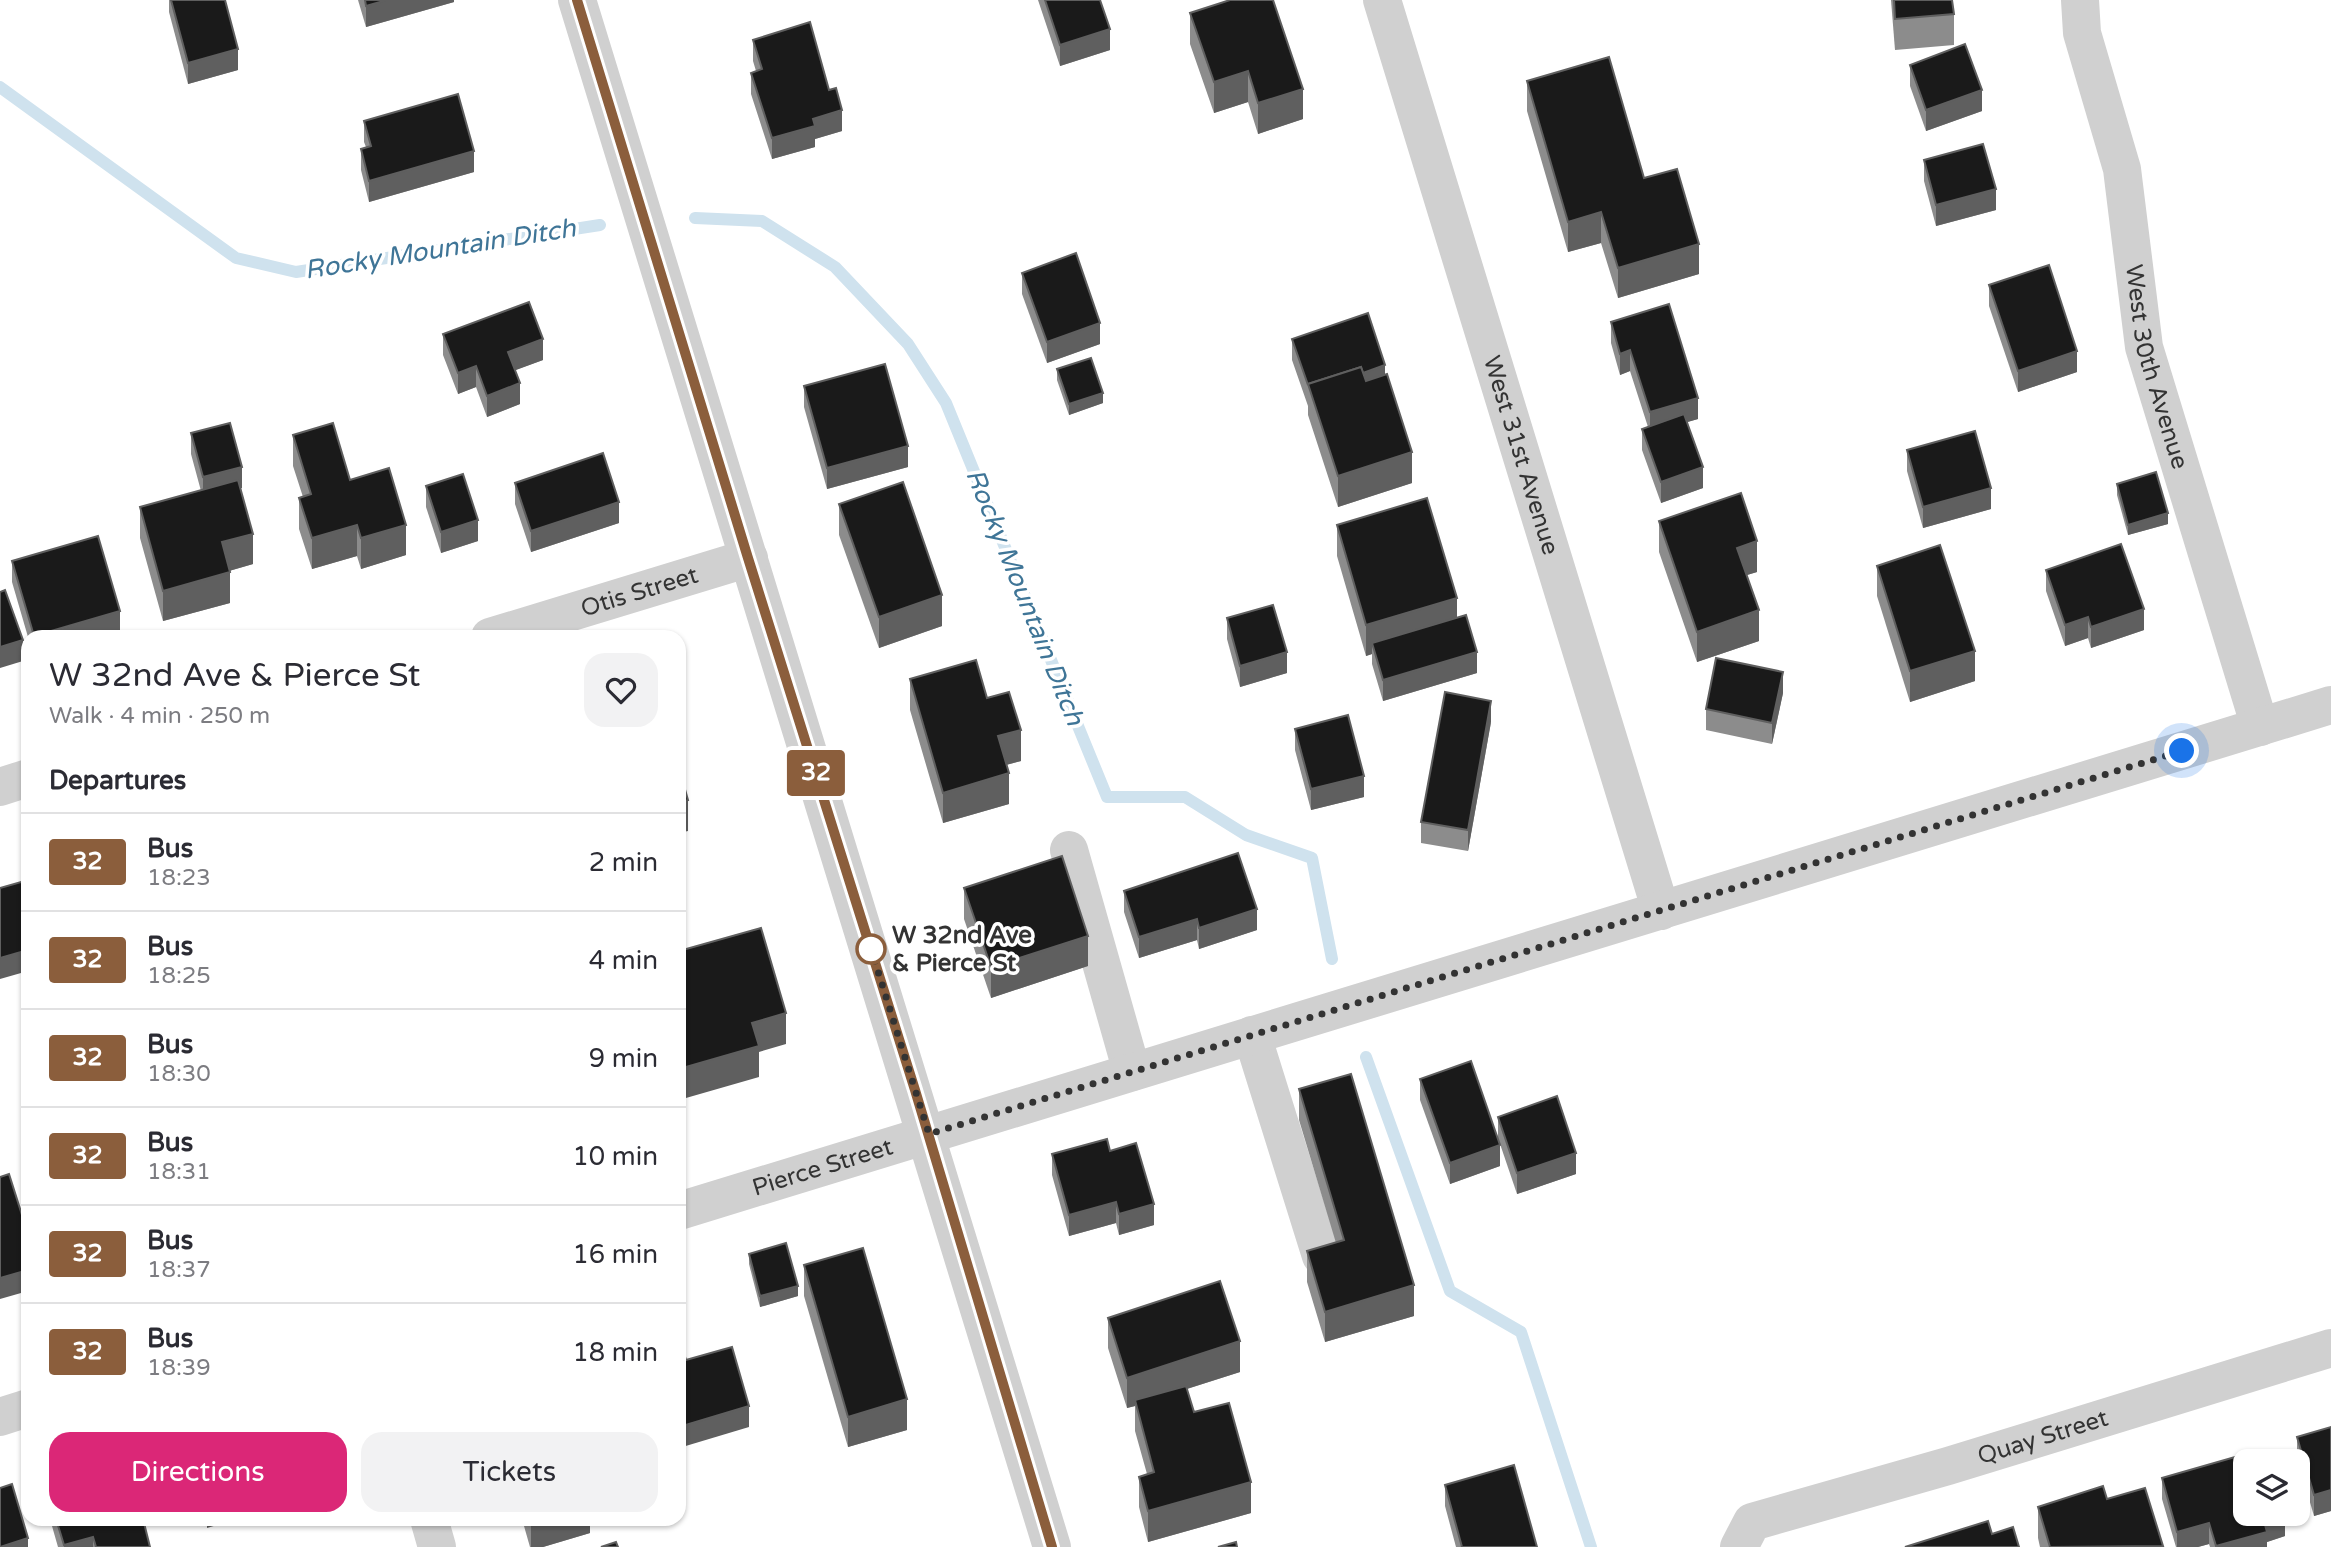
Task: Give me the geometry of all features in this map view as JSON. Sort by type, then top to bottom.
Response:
[{"type":"street","points":[[578,0],[748,558],[929,1134],[1052,1547]]},
{"type":"street","name":"West 31st Avenue","points":[[1382,0],[1661,911]]},
{"type":"street","name":"West 30th Avenue","points":[[2080,0],[2081,33],[2122,169],[2144,346],[2260,727]]},
{"type":"street","name":"Otis Street","points":[[513,630],[748,558]]},
{"type":"street","name":"Pierce Street","points":[[686,1209],[2331,705]]},
{"type":"street","points":[[0,787],[21,780]]},
{"type":"street","points":[[1069,850],[1132,1072]]},
{"type":"street","points":[[1252,1035],[1321,1256]]},
{"type":"street","name":"Quay Street","points":[[1745,1535],[1948,1466],[2331,1348]]},
{"type":"street","points":[[0,1417],[21,1410]]},
{"type":"street","points":[[431,1526],[437,1547]]},
{"type":"building","points":[[171,0],[225,0],[238,49],[188,63]]},
{"type":"building","points":[[365,0],[387,0],[366,6]]},
{"type":"building","points":[[1045,0],[1100,0],[1110,29],[1060,45]]},
{"type":"building","points":[[1230,0],[1273,0],[1303,89],[1258,103],[1248,71],[1214,82],[1190,13]]},
{"type":"building","points":[[1894,0],[1952,0],[1954,14],[1895,19]]},
{"type":"building","points":[[810,22],[829,90],[836,88],[842,110],[813,119],[815,126],[772,138],[751,73],[762,69],[753,40]]},
{"type":"building","points":[[1965,44],[1982,90],[1926,110],[1910,65]]},
{"type":"building","points":[[1609,57],[1644,178],[1677,169],[1699,244],[1618,268],[1601,212],[1568,222],[1527,81]]},
{"type":"building","points":[[458,94],[474,151],[369,181],[361,149],[371,146],[364,121]]},
{"type":"building","points":[[1983,144],[1996,189],[1936,205],[1924,160]]},
{"type":"building","points":[[1076,253],[1100,323],[1047,342],[1022,273]]},
{"type":"building","points":[[2049,265],[2077,351],[2018,371],[1989,285]]},
{"type":"building","points":[[529,302],[543,339],[508,352],[520,383],[487,396],[476,366],[458,373],[443,334]]},
{"type":"building","points":[[1669,304],[1698,398],[1650,412],[1630,350],[1620,354],[1611,322]]},
{"type":"building","points":[[1368,313],[1385,365],[1363,373],[1361,367],[1308,385],[1292,339]]},
{"type":"building","points":[[1091,358],[1103,393],[1069,404],[1057,369]]},
{"type":"building","points":[[885,364],[908,446],[827,468],[804,386]]},
{"type":"building","points":[[1361,367],[1366,381],[1387,374],[1412,452],[1338,476],[1308,384]]},
{"type":"building","points":[[1684,414],[1703,467],[1661,482],[1642,429]]},
{"type":"building","points":[[230,423],[242,467],[203,477],[191,433]]},
{"type":"building","points":[[333,423],[350,480],[389,468],[406,525],[361,538],[357,525],[312,538],[299,498],[311,494],[293,435]]},
{"type":"building","points":[[1975,431],[1991,488],[1923,507],[1907,450]]},
{"type":"building","points":[[603,453],[619,502],[531,531],[515,483]]},
{"type":"building","points":[[2156,472],[2168,513],[2128,525],[2117,484]]},
{"type":"building","points":[[463,474],[478,520],[441,532],[426,486]]},
{"type":"building","points":[[238,480],[253,534],[222,542],[230,572],[163,591],[140,507]]},
{"type":"building","points":[[903,482],[942,595],[879,617],[839,504]]},
{"type":"building","points":[[1741,493],[1757,541],[1737,548],[1759,610],[1697,632],[1659,521]]},
{"type":"building","points":[[1427,498],[1457,598],[1366,625],[1337,525]]},
{"type":"building","points":[[98,536],[120,611],[55,630],[32,630],[12,561]]},
{"type":"building","points":[[2121,544],[2144,609],[2091,627],[2088,617],[2065,625],[2046,570]]},
{"type":"building","points":[[1940,545],[1975,651],[1910,671],[1877,566]]},
{"type":"building","points":[[5,590],[21,641],[0,647],[0,592]]},
{"type":"building","points":[[1273,605],[1287,652],[1240,666],[1227,618]]},
{"type":"building","points":[[1466,615],[1477,652],[1383,680],[1372,643]]},
{"type":"building","points":[[1716,658],[1783,672],[1772,723],[1706,709]]},
{"type":"building","points":[[976,660],[987,698],[1009,692],[1021,730],[998,736],[1009,773],[943,793],[910,679]]},
{"type":"building","points":[[1445,692],[1491,701],[1468,830],[1421,822]]},
{"type":"building","points":[[1348,715],[1364,776],[1311,789],[1295,729]]},
{"type":"building","points":[[1238,853],[1257,909],[1199,928],[1197,919],[1139,937],[1124,891]]},
{"type":"building","points":[[1062,856],[1088,936],[991,967],[964,888]]},
{"type":"building","points":[[21,882],[21,952],[0,958],[0,888]]},
{"type":"building","points":[[761,928],[786,1013],[752,1023],[759,1046],[686,1067],[686,949]]},
{"type":"building","points":[[1471,1061],[1500,1145],[1450,1163],[1420,1079]]},
{"type":"building","points":[[1351,1074],[1414,1285],[1325,1312],[1307,1251],[1344,1240],[1299,1089]]},
{"type":"building","points":[[1557,1096],[1576,1153],[1517,1173],[1498,1117]]},
{"type":"building","points":[[1107,1139],[1110,1151],[1136,1143],[1154,1204],[1119,1214],[1116,1202],[1069,1215],[1052,1154]]},
{"type":"building","points":[[9,1174],[21,1212],[21,1272],[0,1278],[0,1177]]},
{"type":"building","points":[[786,1243],[798,1286],[760,1296],[749,1254]]},
{"type":"building","points":[[863,1248],[907,1399],[848,1417],[804,1265]]},
{"type":"building","points":[[1220,1281],[1240,1341],[1127,1378],[1108,1318]]},
{"type":"building","points":[[732,1347],[749,1406],[686,1425],[686,1360]]},
{"type":"building","points":[[1186,1386],[1194,1412],[1229,1403],[1251,1482],[1148,1511],[1139,1477],[1154,1472],[1135,1400]]},
{"type":"building","points":[[2331,1427],[2331,1490],[2314,1495],[2310,1481],[2310,1449],[2301,1449],[2297,1437]]},
{"type":"building","points":[[2233,1458],[2233,1526],[2265,1526],[2267,1532],[2216,1546],[2209,1523],[2177,1532],[2162,1478]]},
{"type":"building","points":[[1514,1465],[1537,1547],[1462,1547],[1445,1485]]},
{"type":"building","points":[[12,1484],[21,1514],[21,1526],[24,1526],[28,1538],[0,1547],[0,1488]]},
{"type":"building","points":[[2103,1486],[2107,1499],[2145,1488],[2163,1546],[2050,1547],[2038,1507]]},
{"type":"building","points":[[1988,1521],[1992,1534],[2013,1527],[2019,1547],[1905,1547]]},
{"type":"building","points":[[58,1526],[145,1526],[150,1547],[96,1547],[93,1537],[64,1545]]},
{"type":"building","points":[[616,1542],[618,1547],[601,1547]]},
{"type":"building","points":[[1236,1542],[1237,1547],[1218,1547]]},
{"type":"waterway","name":"Rocky Mountain Ditch","points":[[0,87],[236,258],[296,272],[600,225]]},
{"type":"waterway","name":"Rocky Mountain Ditch","points":[[695,218],[762,221],[835,267],[908,344],[946,403],[1107,797],[1185,797],[1246,835],[1312,858],[1332,959]]},
{"type":"waterway","name":"Rocky Mountain Ditch","points":[[1366,1057],[1450,1291],[1521,1332],[1591,1547]]},
{"type":"bus line","name":"32","points":[[577,0],[915,1090],[1052,1547]]},
{"type":"place","name":"W 32nd Ave & Pierce St","points":[[871,949]]},
{"type":"route","points":[[871,949],[929,1134],[2182,751]]}]
